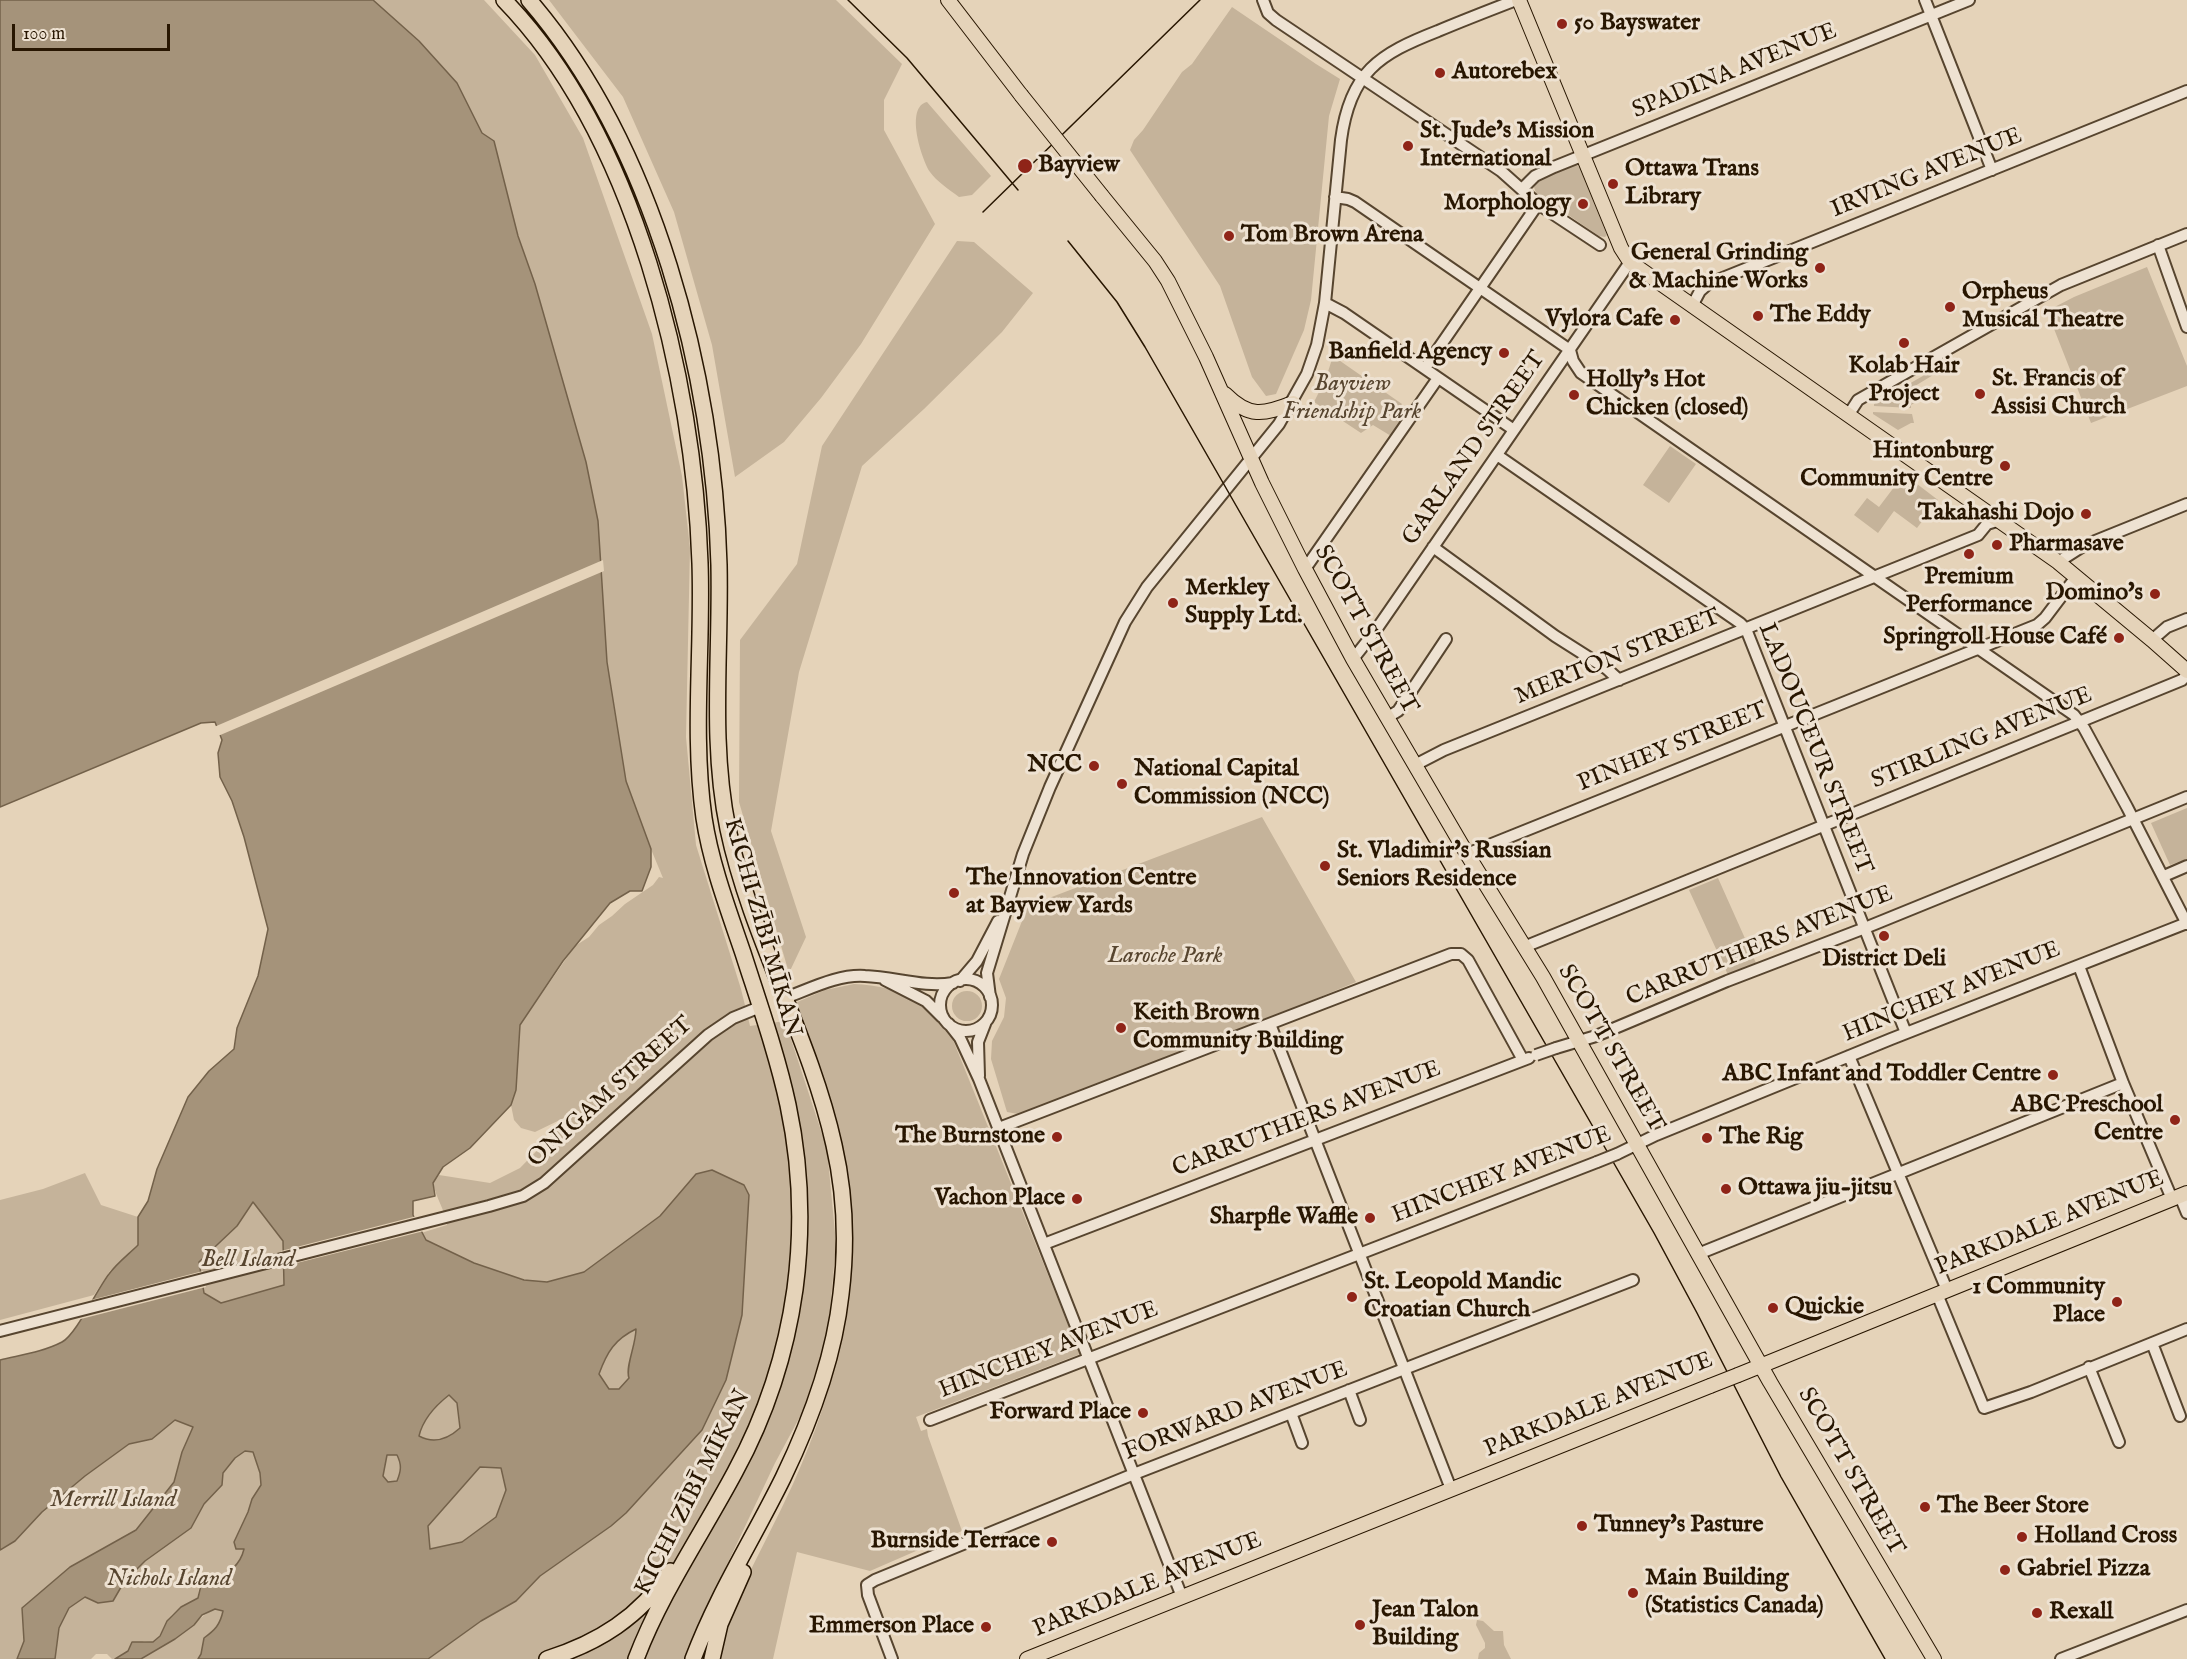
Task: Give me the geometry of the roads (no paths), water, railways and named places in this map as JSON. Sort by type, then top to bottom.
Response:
[{"type":"highway","name":"KICHI ZĪBĪ MĪKAN","points":[[504,0],[558,67],[592,125],[640,240],[662,309],[684,408],[695,481],[700,562],[699,739],[704,818],[716,870],[783,1084],[794,1139],[799,1189],[800,1233],[794,1296],[783,1353],[766,1407],[735,1473],[659,1609],[636,1659]]},
{"type":"highway","name":"KICHI ZĪBĪ MĪKAN","points":[[530,0],[570,52],[595,92],[648,205],[677,294],[698,380],[713,472],[719,558],[717,729],[723,800],[738,869],[749,905],[822,1103],[835,1150],[842,1201],[844,1247],[840,1300],[827,1366],[811,1412],[782,1478],[728,1581],[693,1659]]},
{"type":"highway","points":[[760,1007],[784,998]]},
{"type":"highway","points":[[547,1659],[601,1637],[616,1628],[644,1604],[667,1577],[735,1473]]},
{"type":"highway","points":[[712,1659],[720,1624],[782,1478]]},
{"type":"main road","name":"SCOTT STREET","points":[[948,0],[1021,95],[1155,261],[1168,281],[1251,460],[1353,659],[1467,854],[1580,1040],[1761,1365],[1935,1659]]},
{"type":"main road","points":[[1517,0],[1621,248],[1630,262],[2058,562],[2152,640],[2187,673]]},
{"type":"main road","points":[[1217,384],[1234,404],[1250,412],[1271,411],[1293,403]]},
{"type":"main road","name":"PARKDALE AVENUE","points":[[1028,1659],[1057,1654],[1182,1597],[2180,1196]]},
{"type":"street","points":[[1263,0],[1268,13],[1276,20],[1501,171],[1538,204],[1600,246]]},
{"type":"street","points":[[979,1079],[978,1042],[991,1010],[987,973],[1005,908],[1045,798],[1125,622],[1147,587],[1279,424],[1293,403],[1314,354],[1325,303],[1345,114],[1352,95],[1363,77],[1380,60],[1408,43],[1517,0]]},
{"type":"street","points":[[1924,0],[1992,170]]},
{"type":"street","name":"SPADINA AVENUE","points":[[1522,189],[1536,175],[1969,0]]},
{"type":"street","name":"IRVING AVENUE","points":[[1692,306],[1700,291],[1708,284],[2187,91]]},
{"type":"street","points":[[1335,197],[1355,202],[1570,350],[1573,361],[1581,372],[2064,708],[2080,722],[2187,923]]},
{"type":"street","points":[[1425,368],[1538,204]]},
{"type":"street","points":[[1849,414],[1858,400],[2061,285],[2187,234]]},
{"type":"street","points":[[2158,245],[2187,327]]},
{"type":"street","name":"GARLAND STREET","points":[[1353,659],[1630,262]]},
{"type":"street","points":[[1325,303],[1344,313],[1514,430]]},
{"type":"street","points":[[1305,569],[1438,378]]},
{"type":"street","name":"LADOUCEUR STREET","points":[[1497,455],[1746,629],[1906,1033]]},
{"type":"street","points":[[2058,562],[2083,546],[2187,504]]},
{"type":"street","name":"MERTON STREET","points":[[1415,765],[1444,750],[1978,535],[1987,525],[2000,520]]},
{"type":"street","points":[[1433,547],[1555,636],[1607,669],[1619,680]]},
{"type":"street","name":"PINHEY STREET","points":[[1467,854],[2042,622],[2076,577]]},
{"type":"street","points":[[2152,640],[2168,627],[2187,619]]},
{"type":"street","points":[[1388,717],[1398,711],[1446,639]]},
{"type":"street","name":"STIRLING AVENUE","points":[[1524,947],[2182,680],[2187,673]]},
{"type":"street","name":"CARRUTHERS AVENUE","points":[[1044,1244],[1536,1055],[1596,1036],[2187,796]]},
{"type":"street","points":[[2164,876],[2187,866]]},
{"type":"street","points":[[987,1021],[970,1031],[963,1031],[947,1023],[941,1011],[942,999],[947,988],[977,961],[1005,908]]},
{"type":"street","name":"HINCHEY AVENUE","points":[[930,1420],[1597,1162],[1656,1135],[1849,1056],[2187,923]]},
{"type":"street","points":[[999,1128],[1456,954],[1465,956],[1469,962],[1523,1060]]},
{"type":"street","points":[[2079,966],[2122,1083],[2187,1214]]},
{"type":"street","points":[[784,998],[843,977],[866,976],[909,980],[926,985],[976,982],[985,988],[990,998]]},
{"type":"street","points":[[883,978],[926,1001],[963,1044],[999,1128],[1182,1597]]},
{"type":"street","name":"ONIGAM STREET","points":[[0,1331],[523,1196],[544,1183],[716,1029],[760,1007]]},
{"type":"street","points":[[1270,1024],[1451,1489]]},
{"type":"street","points":[[1849,1056],[1897,1173],[1984,1408],[2031,1392],[2187,1329]]},
{"type":"street","points":[[1698,1254],[2122,1083]]},
{"type":"street","name":"FORWARD AVENUE","points":[[892,1659],[868,1595],[867,1585],[875,1580],[1134,1474],[1633,1280]]},
{"type":"street","points":[[2152,1343],[2180,1416]]},
{"type":"street","points":[[2090,1367],[2119,1442]]},
{"type":"street","points":[[1349,1390],[1360,1420]]},
{"type":"street","points":[[1291,1413],[1302,1443]]},
{"type":"street","points":[[2061,1659],[2187,1610]]},
{"type":"tram line","points":[[848,0],[907,58],[1018,190]]},
{"type":"tram line","points":[[983,212],[1200,0]]},
{"type":"tram line","points":[[1068,241],[1117,302],[1145,347],[1654,1233],[1781,1477],[1885,1659]]},
{"type":"place","name":"50 Bayswater","points":[[1562,24]]},
{"type":"place","name":"Autorebex","points":[[1440,73]]},
{"type":"place","name":"St. Jude's Mission International","points":[[1408,146]]},
{"type":"place","name":"Bayview","points":[[1025,166]]},
{"type":"place","name":"Ottawa Trans Library","points":[[1613,184]]},
{"type":"place","name":"Morphology","points":[[1583,204]]},
{"type":"place","name":"Tom Brown Arena","points":[[1229,236]]},
{"type":"place","name":"General Grinding & Machine Works","points":[[1820,268]]},
{"type":"place","name":"Orpheus Musical Theatre","points":[[1950,307]]},
{"type":"place","name":"The Eddy","points":[[1758,316]]},
{"type":"place","name":"Vylora Cafe","points":[[1675,320]]},
{"type":"place","name":"Kolab Hair Project","points":[[1904,343]]},
{"type":"place","name":"Banfield Agency","points":[[1504,353]]},
{"type":"place","name":"St. Francis of Assisi Church","points":[[1980,394]]},
{"type":"place","name":"Holly's Hot Chicken (closed)","points":[[1574,395]]},
{"type":"place","name":"Hintonburg Community Centre","points":[[2005,466]]},
{"type":"place","name":"Takahashi Dojo","points":[[2086,514]]},
{"type":"place","name":"Pharmasave","points":[[1997,545]]},
{"type":"place","name":"Premium Performance","points":[[1969,554]]},
{"type":"place","name":"Domino's","points":[[2155,594]]},
{"type":"place","name":"Merkley Supply Ltd.","points":[[1173,603]]},
{"type":"place","name":"Springroll House Café","points":[[2119,638]]},
{"type":"place","name":"NCC","points":[[1094,766]]},
{"type":"place","name":"National Capital Commission (NCC)","points":[[1122,784]]},
{"type":"place","name":"St. Vladimir's Russian Seniors Residence","points":[[1325,866]]},
{"type":"place","name":"The Innovation Centre at Bayview Yards","points":[[954,893]]},
{"type":"place","name":"District Deli","points":[[1884,936]]},
{"type":"place","name":"Keith Brown Community Building","points":[[1121,1028]]},
{"type":"place","name":"ABC Infant and Toddler Centre","points":[[2053,1075]]},
{"type":"place","name":"ABC Preschool Centre","points":[[2175,1120]]},
{"type":"place","name":"The Burnstone","points":[[1057,1137]]},
{"type":"place","name":"The Rig","points":[[1707,1138]]},
{"type":"place","name":"Ottawa jiu-jitsu","points":[[1726,1189]]},
{"type":"place","name":"Vachon Place","points":[[1077,1199]]},
{"type":"place","name":"Sharpfle Waffle","points":[[1370,1218]]},
{"type":"place","name":"St. Leopold Mandic Croatian Church","points":[[1352,1297]]},
{"type":"place","name":"1 Community Place","points":[[2117,1302]]},
{"type":"place","name":"Quickie","points":[[1773,1308]]},
{"type":"place","name":"Forward Place","points":[[1143,1413]]},
{"type":"place","name":"The Beer Store","points":[[1925,1507]]},
{"type":"place","name":"Tunney's Pasture","points":[[1582,1526]]},
{"type":"place","name":"Holland Cross","points":[[2022,1537]]},
{"type":"place","name":"Burnside Terrace","points":[[1052,1542]]},
{"type":"place","name":"Gabriel Pizza","points":[[2005,1570]]},
{"type":"place","name":"Main Building (Statistics Canada)","points":[[1633,1593]]},
{"type":"place","name":"Rexall","points":[[2037,1613]]},
{"type":"place","name":"Jean Talon Building","points":[[1360,1625]]},
{"type":"place","name":"Emmerson Place","points":[[986,1627]]},
{"type":"park label","name":"Bayview Friendship Park","points":[[1352,399]]},
{"type":"park label","name":"Laroche Park","points":[[1165,957]]},
{"type":"park label","name":"Bell Island","points":[[248,1261]]},
{"type":"park label","name":"Merrill Island","points":[[113,1501]]},
{"type":"park label","name":"Nichols Island","points":[[169,1580]]}]
